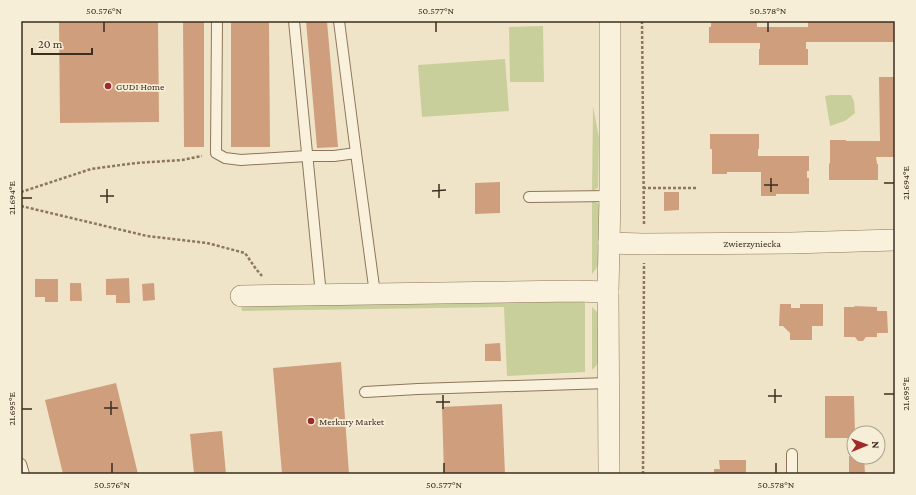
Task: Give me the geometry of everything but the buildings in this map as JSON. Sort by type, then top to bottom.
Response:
[{"type":"street","points":[[609,474],[608,292],[610,196],[610,21]]},
{"type":"street","name":"Zwierzyniecka","points":[[609,243],[791,243],[895,240]]},
{"type":"street","points":[[241,296],[575,291],[608,292]]},
{"type":"lane","points":[[217,21],[216,153],[225,158],[241,160],[334,156],[356,153]]},
{"type":"lane","points":[[294,21],[321,295]]},
{"type":"lane","points":[[339,21],[375,294]]},
{"type":"lane","points":[[529,197],[610,196]]},
{"type":"lane","points":[[365,392],[608,383]]},
{"type":"lane","points":[[792,454],[792,474]]},
{"type":"lane","points":[[21,464],[24,474]]},
{"type":"path","points":[[642,21],[644,227]]},
{"type":"path","points":[[21,192],[90,169],[136,163],[182,160],[216,153]]},
{"type":"path","points":[[643,188],[697,188]]},
{"type":"path","points":[[21,206],[146,236],[207,244],[245,253],[256,270],[268,279]]},
{"type":"path","points":[[643,474],[644,262]]},
{"type":"green space","points":[[543,26],[544,82],[510,82],[509,27]]},
{"type":"green space","points":[[505,59],[509,111],[422,117],[418,65]]},
{"type":"green space","points":[[851,95],[854,101],[855,113],[845,121],[830,126],[825,96]]},
{"type":"green space","points":[[593,106],[599,138],[598,188],[592,191]]},
{"type":"green space","points":[[592,201],[599,204],[599,262],[592,274]]},
{"type":"green space","points":[[579,300],[585,303],[585,372],[507,376],[504,307],[242,311],[241,305]]},
{"type":"green space","points":[[592,307],[598,313],[599,361],[592,370]]},
{"type":"place","name":"GUDI Home","points":[[108,86]]},
{"type":"place","name":"Merkury Market","points":[[311,421]]}]
